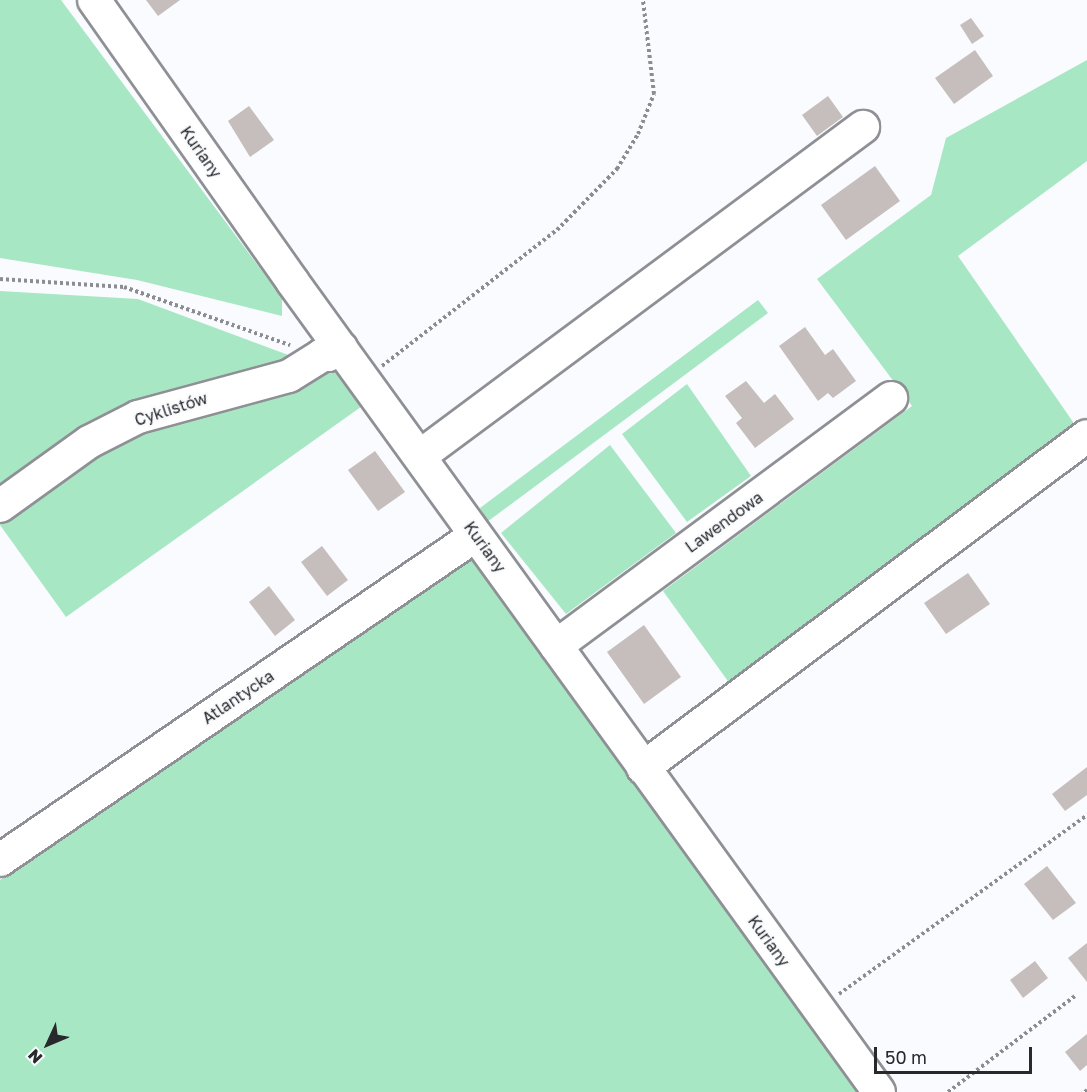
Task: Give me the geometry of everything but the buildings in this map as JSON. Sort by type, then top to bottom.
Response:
[{"type":"street","name":"Kuriany","points":[[94,0],[331,352],[365,379],[643,768],[879,1092]]},
{"type":"street","points":[[420,456],[863,127]]},
{"type":"street","name":"Cyklistów","points":[[0,506],[89,442],[138,417],[289,376],[331,352]]},
{"type":"street","name":"Lawendowa","points":[[556,646],[891,398]]},
{"type":"street","points":[[643,768],[1087,436]]},
{"type":"street","name":"Atlantycka","points":[[0,860],[476,535]]},
{"type":"path","points":[[365,379],[557,230],[617,169],[638,134],[654,94],[643,0]]},
{"type":"path","points":[[0,279],[124,287],[331,352]]},
{"type":"path","points":[[819,1009],[1087,815]]},
{"type":"path","points":[[948,1092],[1075,996]]},
{"type":"green space","points":[[0,0],[61,0],[282,298],[282,316],[137,280],[0,258]]},
{"type":"green space","points":[[1087,60],[1087,161],[958,256],[1080,432],[730,684],[663,591],[912,406],[817,279],[931,195],[946,138]]},
{"type":"green space","points":[[0,291],[138,299],[345,376],[365,404],[66,617],[0,525]]},
{"type":"green space","points":[[758,300],[768,313],[487,522],[480,508]]},
{"type":"green space","points":[[687,384],[751,476],[687,522],[622,434]]},
{"type":"green space","points":[[610,445],[676,533],[566,614],[501,533]]},
{"type":"green space","points":[[472,551],[865,1092],[0,1092],[0,880]]}]
